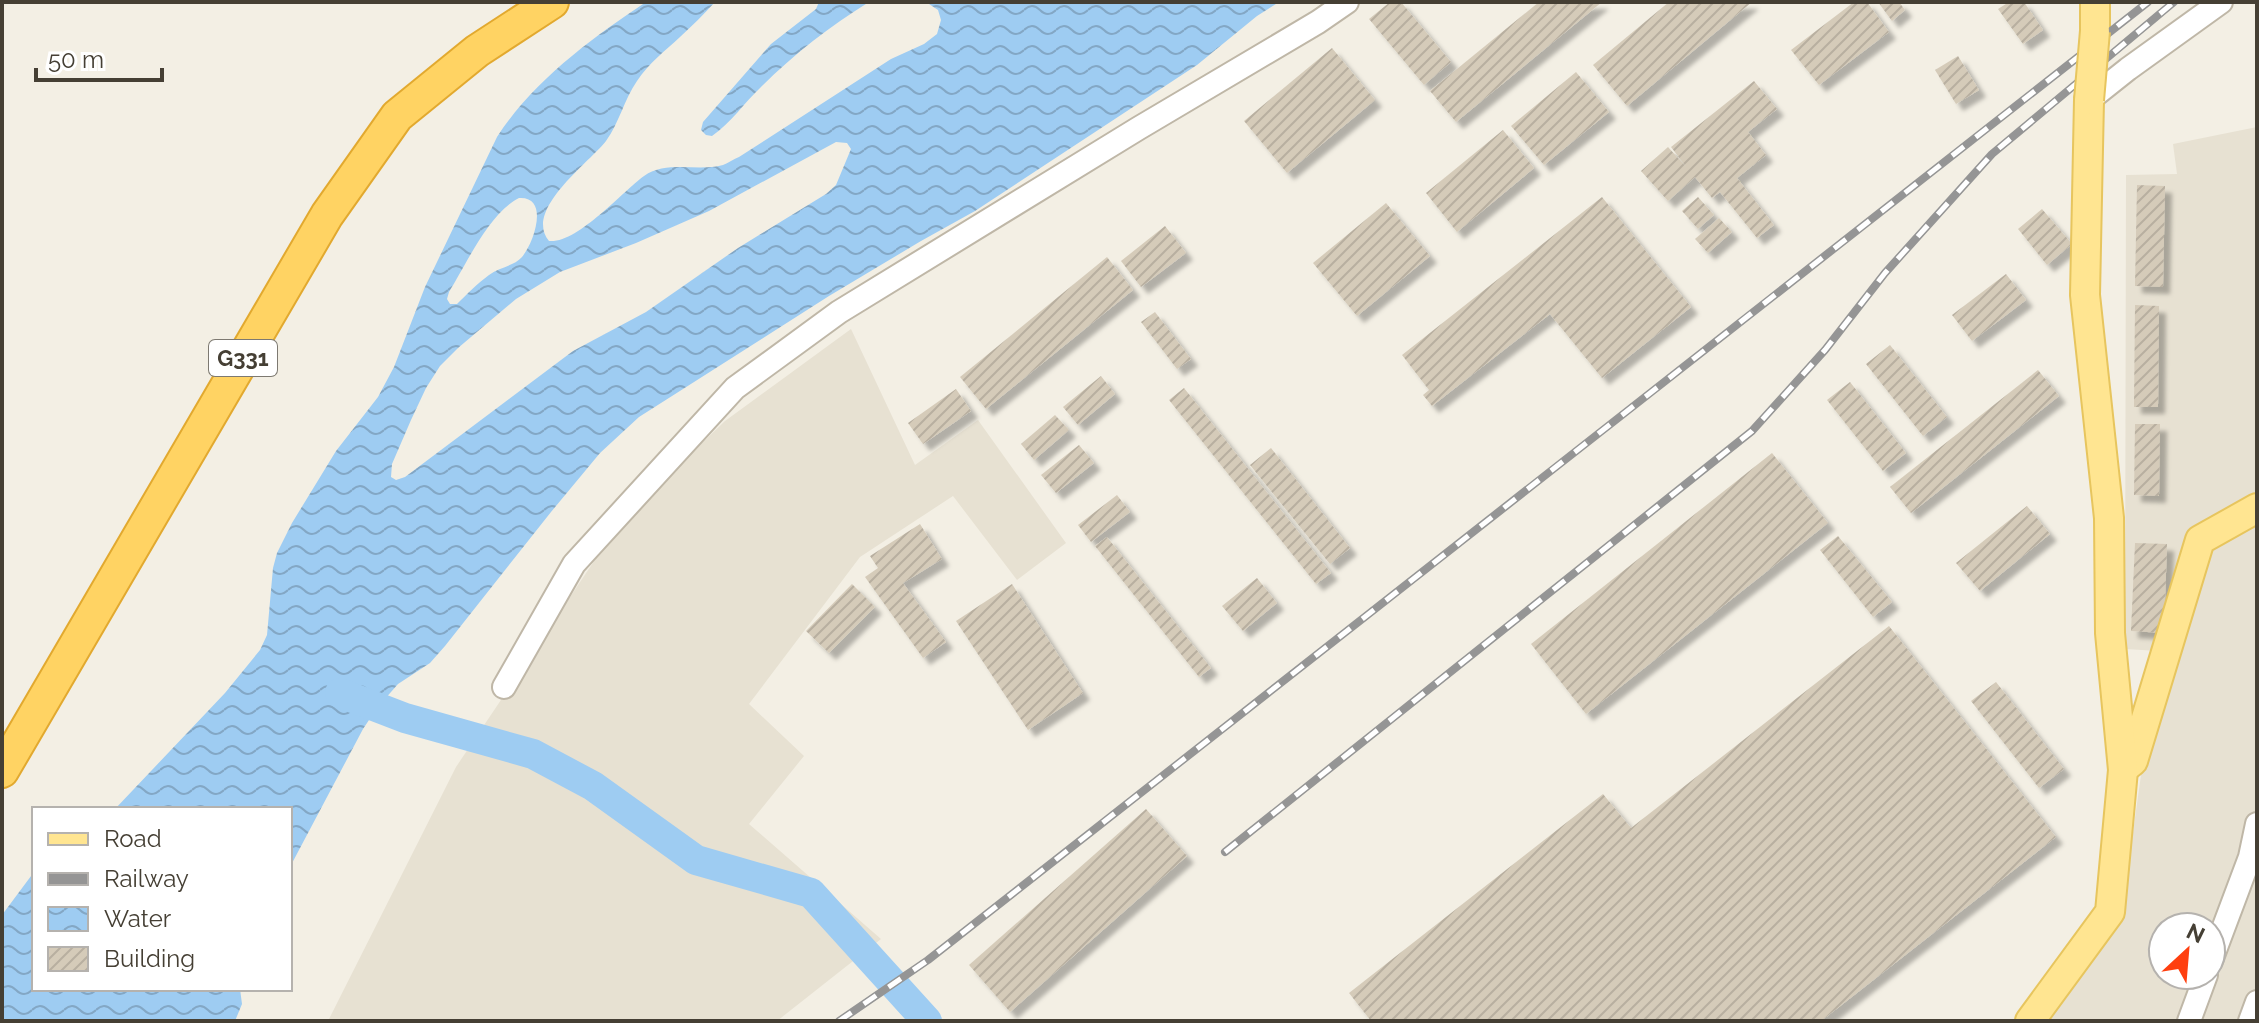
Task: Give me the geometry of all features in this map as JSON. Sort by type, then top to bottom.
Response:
[{"type":"highway","name":"G331","points":[[2,771],[327,215],[397,116],[477,51],[552,2]]},
{"type":"main road","points":[[2030,1021],[2110,912],[2123,770],[2110,633],[2109,518],[2085,295],[2089,100],[2095,2]]},
{"type":"main road","points":[[2123,770],[2133,761],[2200,540],[2257,508]]},
{"type":"street","points":[[504,687],[574,564],[735,388],[839,312],[1347,2]]},
{"type":"street","points":[[2089,100],[2221,2]]},
{"type":"street","points":[[2227,922],[2253,859],[2257,824]]},
{"type":"street","points":[[2189,1021],[2200,991]]},
{"type":"street","points":[[2250,1021],[2257,1002]]},
{"type":"shaded area","points":[[2257,127],[2257,504],[2195,535],[2159,651],[2125,649],[2126,175],[2177,174],[2173,144]]},
{"type":"shaded area","points":[[851,329],[915,465],[978,420],[1066,543],[1017,580],[953,496],[860,557],[749,704],[804,756],[749,824],[881,939],[777,1021],[328,1021],[456,767],[621,521],[725,421]]},
{"type":"shaded area","points":[[2257,518],[2257,1021],[2050,1021],[2111,925],[2126,882],[2142,768],[2201,549]]},
{"type":"water","points":[[646,2],[715,2],[642,75],[632,88],[606,141],[551,201],[543,229],[549,241],[560,240],[586,226],[653,171],[673,167],[713,167],[739,157],[891,59],[924,44],[937,34],[941,20],[938,10],[926,2],[1279,2],[1197,65],[975,211],[829,296],[639,417],[600,453],[430,663],[398,684],[377,708],[292,863],[292,807],[117,807],[225,693],[260,650],[267,635],[277,553],[336,451],[378,397],[394,367],[425,287],[497,137],[528,97],[585,46]],"holes":[[[836,142],[847,143],[851,149],[836,185],[826,194],[738,248],[646,312],[573,351],[405,477],[396,480],[391,477],[392,464],[411,420],[440,366],[516,299],[560,272],[709,211]],[[519,198],[529,199],[537,212],[537,222],[522,257],[493,272],[457,304],[450,304],[447,299],[449,292],[488,227],[508,205]]]},
{"type":"water","points":[[819,2],[869,2],[799,52],[719,131],[712,136],[706,135],[701,130],[703,122],[771,44],[816,9]]},
{"type":"water","points":[[32,875],[32,991],[240,991],[242,1004],[235,1021],[2,1021],[2,915]]},
{"type":"building","points":[[1390,2],[1401,2],[1451,62],[1424,85],[1369,19]]},
{"type":"building","points":[[1539,2],[1602,2],[1456,122],[1430,91]]},
{"type":"building","points":[[1669,2],[1752,2],[1627,106],[1593,65]]},
{"type":"building","points":[[1854,2],[1867,2],[1889,32],[1819,85],[1791,50]]},
{"type":"building","points":[[1878,2],[1899,2],[1905,10],[1892,21]]},
{"type":"building","points":[[2009,2],[2024,2],[2043,30],[2023,44],[1998,9]]},
{"type":"building","points":[[1332,48],[1375,100],[1287,173],[1244,121]]},
{"type":"building","points":[[1958,56],[1979,90],[1956,104],[1935,70]]},
{"type":"building","points":[[1576,72],[1609,112],[1544,165],[1511,126]]},
{"type":"building","points":[[1754,81],[1777,109],[1748,132],[1766,155],[1737,178],[1774,225],[1757,238],[1720,192],[1712,198],[1695,177],[1668,201],[1641,171],[1668,147],[1687,168],[1671,147]]},
{"type":"building","points":[[1503,130],[1534,168],[1457,232],[1426,193]]},
{"type":"building","points":[[2137,185],[2165,186],[2163,287],[2135,286]]},
{"type":"building","points":[[1602,197],[1691,307],[1602,378],[1550,314],[1432,406],[1423,395],[1429,390],[1402,355]]},
{"type":"building","points":[[1698,197],[1714,215],[1698,229],[1682,211]]},
{"type":"building","points":[[1386,203],[1430,256],[1357,316],[1313,263]]},
{"type":"building","points":[[2042,209],[2072,244],[2047,265],[2018,229]]},
{"type":"building","points":[[1719,218],[1732,232],[1708,253],[1695,239]]},
{"type":"building","points":[[1165,226],[1186,253],[1141,287],[1121,261]]},
{"type":"building","points":[[1107,257],[1133,290],[986,409],[960,377]]},
{"type":"building","points":[[2006,274],[2026,300],[1972,341],[1952,315]]},
{"type":"building","points":[[2135,305],[2159,306],[2158,407],[2134,407]]},
{"type":"building","points":[[1155,312],[1191,359],[1177,369],[1141,322]]},
{"type":"building","points":[[1890,345],[1947,417],[1923,436],[1866,364]]},
{"type":"building","points":[[2038,370],[2059,396],[1911,513],[1890,487]]},
{"type":"building","points":[[1101,376],[1115,394],[1078,425],[1063,407]]},
{"type":"building","points":[[1850,382],[1906,453],[1883,471],[1827,400]]},
{"type":"building","points":[[1184,388],[1331,573],[1316,584],[1169,400]]},
{"type":"building","points":[[956,389],[971,411],[923,444],[908,423]]},
{"type":"building","points":[[1055,415],[1069,430],[1034,460],[1021,444]]},
{"type":"building","points":[[2135,424],[2160,424],[2159,496],[2134,495]]},
{"type":"building","points":[[1079,445],[1094,463],[1056,493],[1041,475]]},
{"type":"building","points":[[1271,448],[1350,548],[1330,564],[1250,465]]},
{"type":"building","points":[[1772,453],[1828,523],[1586,714],[1531,644]]},
{"type":"building","points":[[1117,495],[1130,512],[1091,542],[1078,525]]},
{"type":"building","points":[[2027,506],[2050,534],[1980,591],[1956,563]]},
{"type":"building","points":[[920,524],[942,559],[903,583],[946,642],[923,658],[865,577],[878,568],[870,556]]},
{"type":"building","points":[[1838,536],[1892,602],[1873,617],[1820,550]]},
{"type":"building","points":[[1107,537],[1211,668],[1199,677],[1095,546]]},
{"type":"building","points":[[2135,543],[2167,544],[2164,633],[2131,631]]},
{"type":"building","points":[[1257,578],[1277,603],[1243,631],[1222,606]]},
{"type":"building","points":[[852,584],[875,607],[829,653],[806,631]]},
{"type":"building","points":[[1012,584],[1083,693],[1028,730],[956,621]]},
{"type":"building","points":[[1889,626],[2056,837],[1821,1021],[1371,1021],[1349,993],[1603,794],[1631,828]]},
{"type":"building","points":[[1996,682],[2064,769],[2039,788],[1971,701]]},
{"type":"building","points":[[1146,809],[1187,856],[1010,1012],[969,965]]},
{"type":"waterway","points":[[340,693],[405,718],[533,754],[593,786],[696,860],[811,893],[927,1021]]},
{"type":"railway","points":[[839,1021],[928,960],[2148,2]]},
{"type":"railway","points":[[1225,852],[1752,431],[1825,350],[1885,273],[1992,154],[2174,2]]}]
